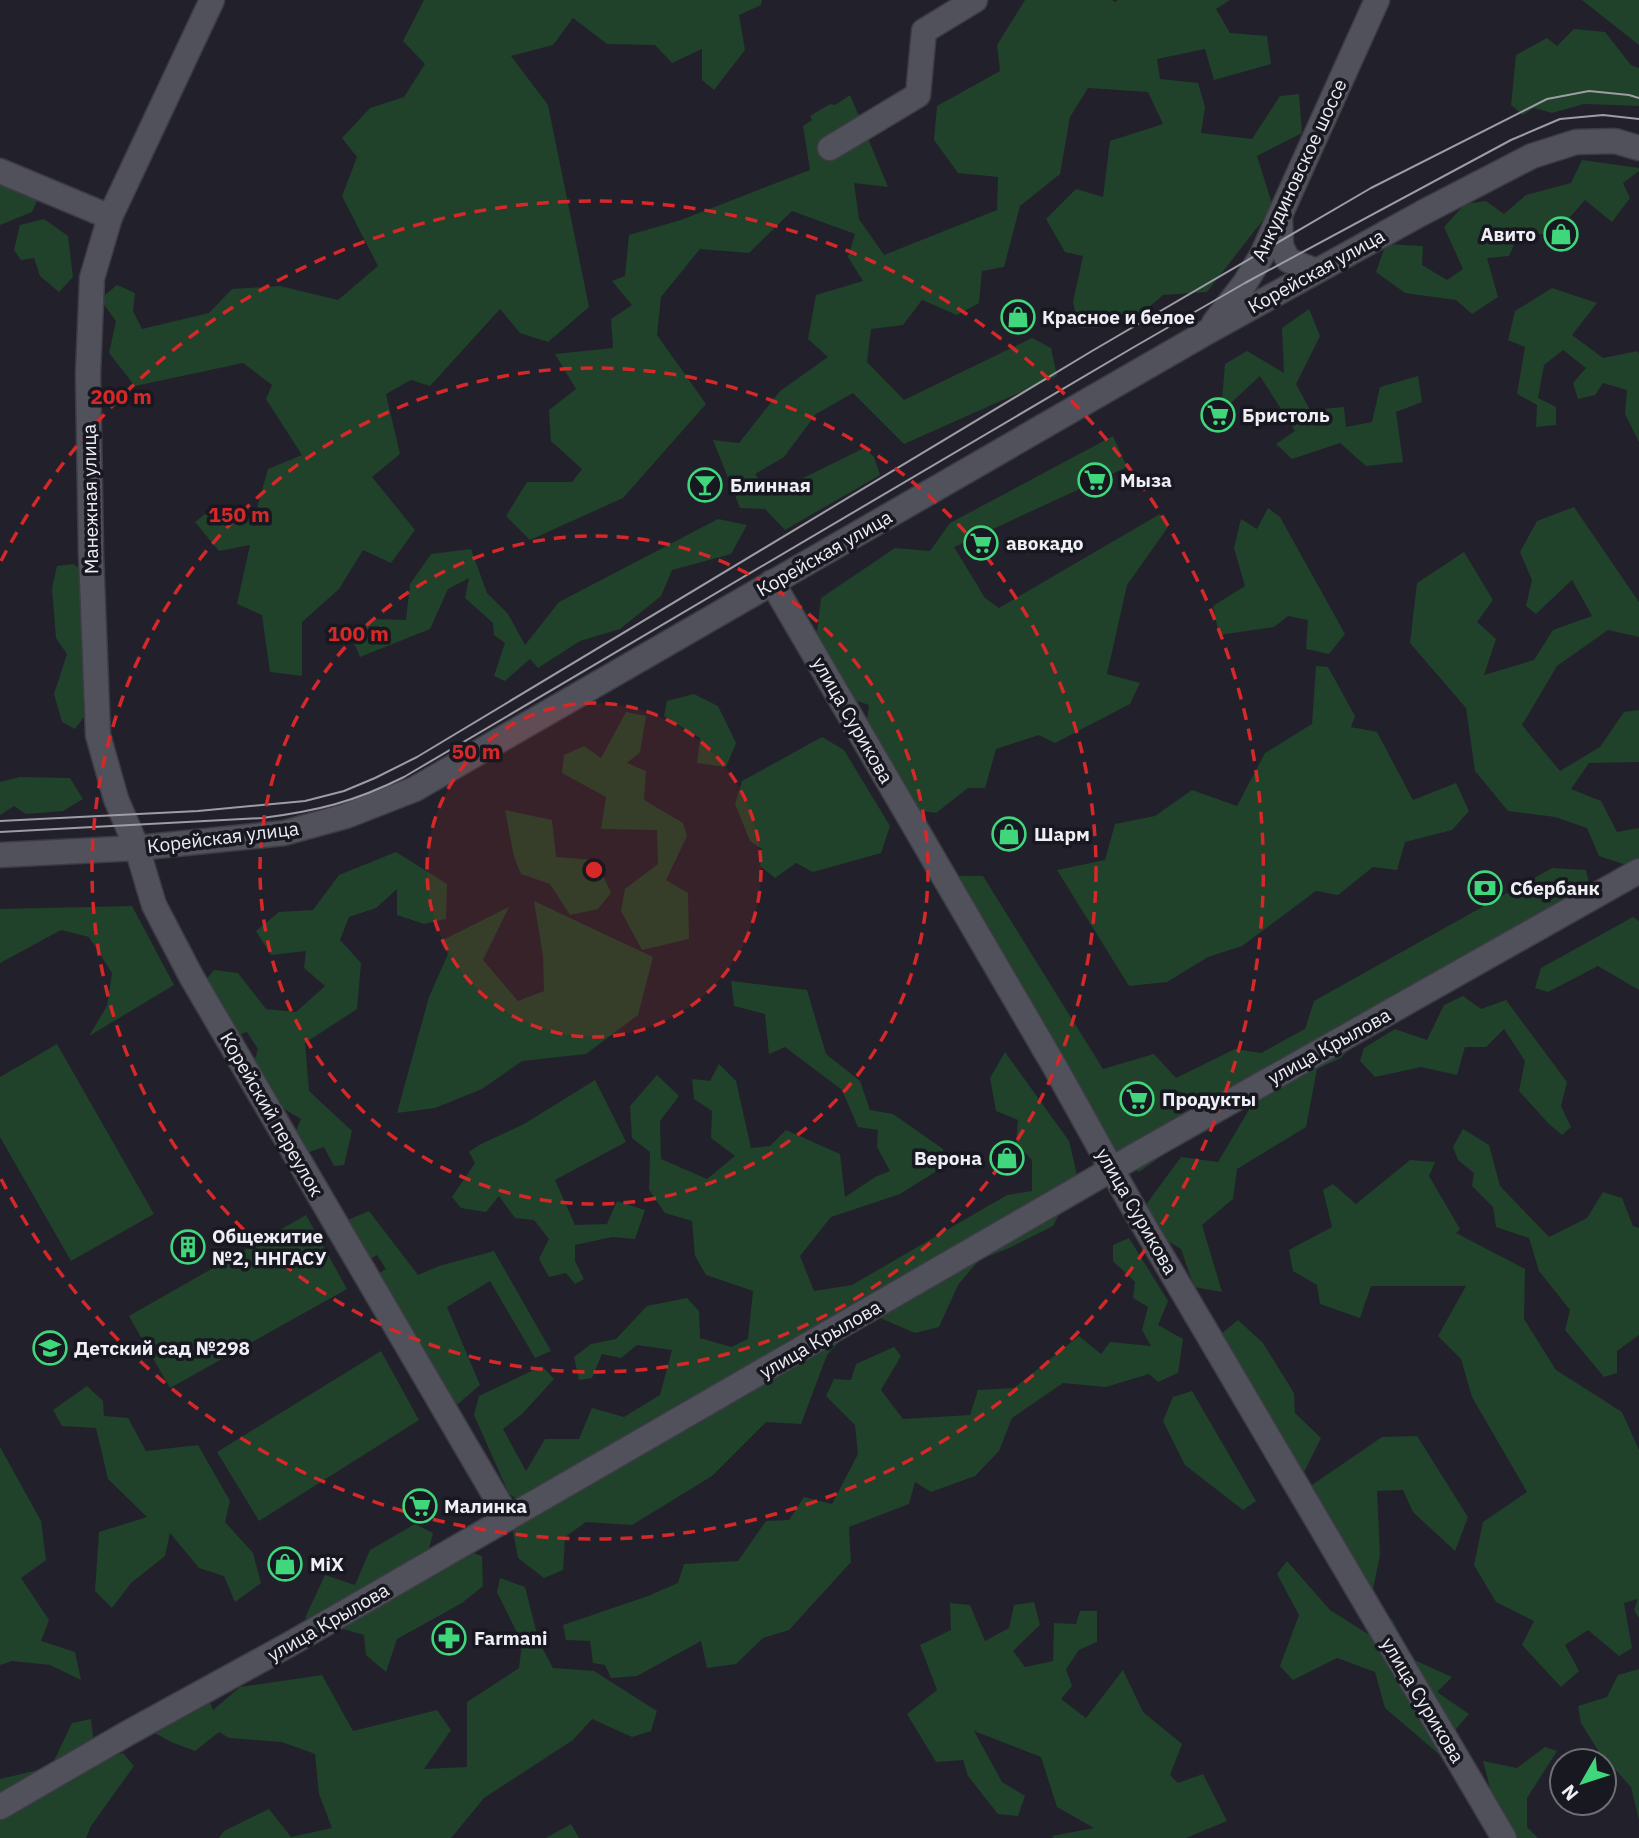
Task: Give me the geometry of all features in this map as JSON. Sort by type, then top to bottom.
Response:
[{"type":"street","name":"Манежная улица","points":[[137,848],[116,799],[99,735],[89,477],[88,374],[92,278],[110,217],[212,0]]},
{"type":"street","points":[[830,148],[918,95],[924,31],[975,0]]},
{"type":"street","name":"Анкудиновское шоссе","points":[[1207,331],[1245,283],[1262,255],[1377,0]]},
{"type":"street","name":"Корейская улица","points":[[0,855],[137,848],[284,833],[346,816],[415,789],[1207,331],[1532,156],[1576,142],[1615,141],[1639,148]]},
{"type":"street","points":[[0,171],[110,217]]},
{"type":"street","points":[[1280,215],[1281,246],[1288,260],[1316,271]]},
{"type":"street","name":"улица Сурикова","points":[[772,582],[1130,1202],[1504,1838]]},
{"type":"street","name":"Корейский переулок","points":[[137,848],[154,905],[191,976],[508,1518]]},
{"type":"street","name":"улица Крылова","points":[[0,1807],[290,1644],[1113,1169],[1639,871]]},
{"type":"green space","points":[[424,0],[762,0],[761,5],[739,15],[745,50],[714,90],[702,80],[702,49],[672,63],[655,45],[607,44],[573,18],[553,45],[511,56],[548,105],[589,307],[548,342],[520,333],[500,309],[430,386],[411,380],[386,394],[400,454],[372,477],[415,530],[391,563],[363,550],[339,589],[302,622],[302,676],[270,672],[262,615],[237,604],[250,545],[219,551],[195,522],[214,507],[254,519],[268,469],[302,455],[266,399],[272,385],[243,363],[135,386],[109,353],[116,321],[100,299],[117,285],[135,293],[133,311],[142,329],[209,313],[232,289],[280,286],[338,300],[378,266],[342,196],[357,157],[342,138],[370,108],[404,97],[425,64],[403,41]]},
{"type":"green space","points":[[1025,0],[1230,0],[1216,9],[1230,33],[1267,36],[1271,64],[1214,80],[1205,49],[1157,59],[1160,79],[1198,83],[1205,107],[1201,133],[1252,139],[1280,96],[1299,94],[1302,133],[1257,156],[1273,207],[1207,292],[1163,295],[1140,315],[1125,313],[1098,328],[1079,328],[1073,302],[1083,256],[1065,252],[1046,219],[1076,189],[1103,197],[1110,141],[1163,124],[1148,92],[1088,88],[1070,117],[1060,174],[1020,206],[1004,267],[982,271],[979,303],[957,315],[922,300],[903,325],[871,329],[867,362],[904,400],[1032,338],[1051,348],[1057,376],[904,444],[853,393],[816,414],[784,457],[755,474],[771,494],[864,448],[874,457],[880,475],[785,530],[765,509],[740,508],[713,440],[739,443],[780,391],[828,357],[808,339],[816,295],[863,281],[848,257],[855,234],[792,211],[749,253],[700,249],[661,297],[657,335],[706,404],[623,498],[530,540],[506,516],[527,482],[572,482],[582,469],[551,441],[549,410],[576,389],[555,354],[613,348],[611,319],[632,305],[612,281],[625,276],[629,235],[681,220],[810,170],[803,126],[812,120],[810,116],[850,95],[858,114],[864,116],[860,119],[888,187],[854,183],[859,219],[884,255],[997,210],[998,177],[958,173],[934,140],[937,106],[1000,71],[997,45]]},
{"type":"green space","points":[[1582,0],[1639,0],[1639,45]]},
{"type":"green space","points":[[1574,29],[1605,32],[1631,65],[1639,68],[1639,106],[1584,104],[1552,113],[1534,108],[1523,115],[1511,105],[1516,55],[1547,38],[1557,46]]},
{"type":"green space","points":[[1582,160],[1639,168],[1639,171],[1623,183],[1630,198],[1612,222],[1585,200],[1555,234],[1519,234],[1509,256],[1487,258],[1498,297],[1472,314],[1456,300],[1405,293],[1376,272],[1386,244],[1423,246],[1422,265],[1447,280],[1463,269],[1444,227],[1465,204],[1486,201],[1504,214],[1526,195],[1571,183]]},
{"type":"green space","points":[[0,180],[38,198],[32,212],[0,225]]},
{"type":"green space","points":[[44,219],[68,236],[73,277],[59,292],[40,276],[34,258],[21,260],[14,250],[20,225]]},
{"type":"green space","points":[[1552,288],[1597,303],[1572,335],[1603,358],[1638,351],[1639,442],[1625,414],[1627,390],[1603,383],[1595,395],[1578,399],[1573,383],[1586,368],[1563,350],[1544,365],[1538,398],[1556,407],[1556,425],[1536,427],[1537,405],[1517,394],[1525,347],[1508,340],[1515,311]]},
{"type":"green space","points":[[1309,309],[1320,336],[1296,384],[1310,410],[1344,407],[1346,427],[1372,422],[1380,387],[1418,376],[1422,402],[1396,412],[1403,462],[1366,466],[1340,443],[1292,459],[1276,444],[1295,431],[1260,376],[1221,412],[1225,364],[1247,351],[1284,373],[1282,328]]},
{"type":"green space","points":[[1113,436],[1127,467],[954,547],[985,598],[999,608],[1160,514],[1168,527],[1127,585],[1107,674],[1140,683],[1130,704],[1055,743],[1039,735],[996,749],[985,788],[968,788],[936,813],[903,808],[862,755],[869,705],[832,692],[813,663],[821,598],[895,548],[930,551],[950,523]]},
{"type":"green space","points":[[1574,507],[1639,602],[1639,637],[1608,630],[1557,666],[1522,725],[1560,771],[1600,747],[1624,712],[1639,710],[1639,762],[1589,763],[1571,789],[1601,801],[1617,832],[1639,828],[1639,869],[1599,856],[1587,828],[1555,817],[1508,811],[1475,771],[1466,708],[1410,643],[1417,583],[1464,552],[1493,600],[1477,622],[1496,639],[1484,675],[1534,660],[1553,630],[1592,616],[1572,580],[1536,614],[1526,606],[1532,580],[1520,552],[1537,521]]},
{"type":"green space","points":[[1268,508],[1280,517],[1345,634],[1329,654],[1306,649],[1308,620],[1288,616],[1274,627],[1219,635],[1213,606],[1245,586],[1234,548],[1241,519],[1257,529]]},
{"type":"green space","points":[[718,519],[747,525],[731,554],[672,570],[661,596],[620,629],[580,641],[538,668],[530,659],[505,681],[494,676],[505,643],[494,635],[493,623],[465,598],[469,578],[448,589],[430,629],[360,657],[352,638],[373,619],[406,620],[410,584],[431,554],[471,549],[487,593],[508,614],[525,645],[559,602]]},
{"type":"green space","points":[[74,564],[82,572],[84,717],[75,729],[62,722],[54,694],[67,654],[56,638],[52,588],[57,566]]},
{"type":"green space","points":[[1316,666],[1328,667],[1355,716],[1351,727],[1377,732],[1413,800],[1456,783],[1469,811],[1452,830],[1405,842],[1397,870],[1373,867],[1338,895],[1316,891],[1242,946],[1208,957],[1167,982],[1129,986],[1057,870],[1105,860],[1115,824],[1155,816],[1192,790],[1237,806],[1265,753],[1312,724]]},
{"type":"green space","points":[[694,694],[718,706],[736,743],[726,767],[697,763],[700,738],[664,716],[667,701]]},
{"type":"green space","points":[[626,712],[646,716],[640,752],[627,763],[646,771],[644,800],[683,823],[687,836],[666,880],[688,893],[689,939],[642,950],[621,911],[625,889],[658,864],[657,830],[601,829],[606,797],[562,773],[564,755],[584,746],[601,758]]},
{"type":"green space","points":[[822,737],[844,750],[890,826],[881,853],[813,872],[796,863],[775,878],[760,866],[762,849],[750,841],[735,804],[742,781]]},
{"type":"green space","points":[[20,777],[70,778],[83,799],[63,811],[26,814],[14,806],[0,815],[0,782]]},
{"type":"green space","points":[[505,810],[552,820],[556,857],[596,860],[611,893],[598,909],[570,915],[550,884],[521,874],[514,857]]},
{"type":"green space","points":[[396,852],[447,884],[446,919],[424,924],[397,915],[397,889],[376,908],[349,917],[340,940],[361,963],[357,1009],[305,1043],[309,1091],[352,1131],[344,1165],[334,1166],[324,1147],[303,1154],[294,1136],[301,1119],[274,1103],[252,1069],[258,1049],[247,1032],[232,1037],[197,990],[214,970],[238,973],[266,1009],[296,1012],[325,986],[304,968],[306,951],[271,955],[256,931],[279,912],[313,910],[339,875]]},
{"type":"green space","points":[[1552,868],[1586,870],[1594,906],[1359,1039],[1341,1058],[1317,1069],[1306,1127],[1237,1169],[1233,1199],[1202,1225],[1222,1292],[1194,1287],[1181,1249],[1134,1221],[1181,1157],[1218,1162],[1250,1108],[1222,1112],[1182,1098],[1181,1142],[1139,1172],[1081,1130],[1068,1100],[1032,1055],[1029,1028],[952,876],[983,876],[1103,1069],[1154,1054],[1176,1078],[1235,1049],[1261,1053],[1305,1029],[1314,1001]]},
{"type":"green space","points":[[534,901],[653,957],[638,1015],[586,1054],[522,1061],[482,1089],[435,1108],[397,1113],[429,997],[448,954],[441,941],[509,907],[483,960],[518,1001],[544,991],[543,956]]},
{"type":"green space","points":[[132,906],[174,985],[89,1036],[107,1006],[112,973],[89,937],[61,930],[0,963],[0,909]]},
{"type":"green space","points":[[1633,917],[1639,921],[1639,990],[1598,966],[1548,992],[1535,988],[1541,968]]},
{"type":"green space","points":[[731,981],[807,990],[826,1054],[860,1081],[870,1110],[893,1114],[943,1149],[943,1167],[900,1194],[831,1217],[800,1256],[814,1291],[852,1285],[1007,1195],[1032,1191],[1032,1160],[1016,1143],[1018,1120],[996,1111],[990,1078],[1005,1052],[1069,1141],[1078,1179],[1053,1226],[979,1260],[958,1285],[939,1327],[915,1333],[880,1318],[852,1328],[827,1355],[801,1424],[766,1422],[712,1476],[632,1525],[586,1522],[565,1537],[563,1570],[544,1578],[518,1558],[512,1527],[537,1512],[509,1494],[474,1415],[479,1396],[542,1366],[554,1379],[522,1414],[503,1429],[526,1471],[545,1439],[579,1439],[592,1408],[624,1417],[660,1395],[672,1350],[637,1345],[621,1358],[602,1354],[592,1378],[579,1380],[574,1357],[591,1344],[616,1339],[647,1306],[687,1298],[699,1311],[700,1338],[731,1347],[748,1339],[753,1291],[706,1275],[695,1256],[692,1221],[665,1213],[649,1190],[650,1152],[632,1138],[630,1106],[657,1075],[679,1096],[660,1121],[661,1159],[707,1179],[735,1156],[711,1138],[712,1111],[694,1099],[692,1079],[710,1081],[719,1064],[736,1081],[751,1148],[770,1146],[786,1130],[840,1154],[845,1197],[875,1177],[890,1171],[877,1147],[878,1130],[858,1127],[842,1090],[785,1047],[769,1054],[765,1014],[734,1006]]},
{"type":"green space","points":[[1463,996],[1481,1009],[1506,1000],[1567,1082],[1561,1106],[1571,1127],[1562,1135],[1519,1091],[1525,1061],[1504,1029],[1486,1047],[1465,1047],[1457,1075],[1421,1067],[1375,1077],[1360,1061],[1364,1048],[1395,1029],[1427,1040],[1444,1005]]},
{"type":"green space","points":[[57,1044],[154,1214],[71,1261],[0,1137],[0,1077]]},
{"type":"green space","points":[[595,1080],[626,1142],[555,1180],[575,1225],[607,1224],[617,1201],[645,1210],[635,1239],[612,1237],[575,1245],[575,1261],[584,1279],[575,1284],[566,1273],[549,1277],[539,1259],[549,1239],[534,1220],[515,1218],[499,1196],[486,1212],[461,1208],[452,1197],[475,1163],[469,1152],[524,1124]]},
{"type":"green space","points":[[1463,1129],[1489,1145],[1500,1186],[1549,1237],[1587,1218],[1603,1192],[1622,1198],[1633,1226],[1639,1228],[1639,1335],[1617,1351],[1617,1373],[1604,1377],[1565,1330],[1570,1310],[1539,1271],[1529,1238],[1496,1227],[1493,1207],[1472,1186],[1474,1173],[1458,1160],[1453,1147]]},
{"type":"green space","points":[[1410,1160],[1435,1162],[1429,1176],[1460,1229],[1456,1233],[1525,1269],[1524,1319],[1556,1370],[1622,1412],[1639,1450],[1639,1618],[1634,1610],[1638,1599],[1624,1603],[1632,1648],[1619,1656],[1588,1630],[1565,1645],[1579,1671],[1561,1687],[1522,1645],[1534,1621],[1496,1602],[1474,1565],[1483,1522],[1527,1492],[1472,1397],[1461,1359],[1438,1336],[1466,1286],[1371,1286],[1360,1318],[1320,1304],[1317,1285],[1293,1271],[1289,1250],[1332,1227],[1323,1190],[1333,1184],[1356,1204]]},
{"type":"green space","points":[[369,1211],[418,1275],[439,1266],[494,1251],[551,1351],[535,1358],[490,1281],[447,1307],[480,1385],[452,1409],[375,1276],[386,1269],[377,1255],[366,1262],[343,1222]]},
{"type":"green space","points":[[306,1215],[347,1289],[170,1388],[129,1316]]},
{"type":"green space","points":[[1129,1238],[1168,1301],[1158,1325],[1183,1339],[1178,1373],[1158,1382],[1149,1374],[1106,1387],[1063,1383],[1012,1418],[999,1451],[975,1476],[931,1492],[915,1482],[909,1504],[849,1527],[851,1562],[789,1630],[763,1638],[736,1664],[707,1668],[701,1641],[637,1676],[611,1678],[605,1665],[593,1663],[590,1641],[566,1640],[563,1625],[678,1583],[684,1564],[738,1561],[766,1521],[789,1520],[804,1497],[832,1504],[858,1454],[855,1425],[826,1396],[834,1379],[851,1380],[856,1364],[894,1347],[901,1356],[881,1390],[903,1419],[970,1415],[978,1390],[1014,1388],[1079,1336],[1101,1354],[1110,1342],[1151,1346],[1142,1330],[1148,1307],[1133,1298],[1135,1282],[1113,1261],[1113,1245]]},
{"type":"green space","points":[[1238,1320],[1263,1343],[1294,1393],[1295,1413],[1321,1438],[1302,1476],[1205,1347]]},
{"type":"green space","points":[[381,1351],[419,1420],[259,1521],[217,1452]]},
{"type":"green space","points":[[87,1386],[103,1401],[104,1416],[128,1418],[146,1451],[198,1445],[230,1501],[225,1522],[253,1553],[261,1583],[235,1602],[224,1576],[199,1568],[170,1533],[165,1556],[131,1583],[112,1608],[95,1591],[99,1532],[147,1517],[108,1479],[96,1428],[62,1426],[53,1410]]},
{"type":"green space","points":[[1192,1391],[1256,1501],[1243,1510],[1185,1465],[1163,1421],[1173,1397]]},
{"type":"green space","points":[[1417,1436],[1468,1517],[1455,1551],[1413,1512],[1403,1490],[1377,1491],[1380,1555],[1372,1594],[1342,1588],[1322,1536],[1309,1487],[1382,1437]]},
{"type":"green space","points":[[0,1447],[41,1521],[46,1560],[21,1578],[49,1620],[41,1641],[75,1652],[81,1680],[50,1665],[12,1661],[0,1665]]},
{"type":"green space","points":[[415,1524],[433,1533],[428,1552],[464,1550],[482,1556],[483,1586],[462,1603],[397,1639],[386,1672],[366,1655],[364,1635],[305,1618],[325,1575],[355,1585],[370,1550]]},
{"type":"green space","points":[[1287,1561],[1330,1610],[1368,1634],[1392,1619],[1412,1659],[1452,1677],[1437,1692],[1469,1714],[1455,1730],[1470,1762],[1447,1761],[1385,1708],[1375,1672],[1337,1658],[1293,1680],[1280,1666],[1299,1615],[1277,1574]]},
{"type":"green space","points":[[500,1578],[525,1587],[539,1642],[553,1668],[594,1671],[657,1711],[651,1731],[632,1737],[592,1719],[573,1740],[484,1798],[451,1838],[219,1838],[224,1831],[269,1809],[291,1837],[332,1828],[319,1794],[315,1754],[282,1742],[229,1738],[219,1732],[195,1751],[171,1742],[137,1723],[148,1708],[201,1679],[213,1710],[240,1687],[322,1675],[353,1731],[437,1710],[451,1730],[424,1769],[467,1767],[467,1702],[519,1668],[522,1643],[497,1592]]},
{"type":"green space","points":[[1034,1602],[1040,1625],[1013,1651],[1025,1667],[1053,1661],[1054,1623],[1076,1624],[1080,1611],[1097,1611],[1097,1642],[1079,1650],[1066,1669],[1072,1686],[1061,1699],[1086,1718],[1123,1670],[1143,1712],[1182,1744],[1170,1775],[1178,1783],[1203,1774],[1227,1821],[1186,1838],[1054,1838],[1052,1836],[1094,1828],[1057,1807],[1041,1757],[974,1731],[1002,1782],[1025,1796],[1018,1816],[998,1814],[968,1776],[963,1760],[936,1762],[907,1714],[937,1690],[920,1645],[951,1630],[950,1603],[970,1605],[985,1641],[1009,1628],[1014,1605]]},
{"type":"green space","points":[[1639,1669],[1639,1820],[1631,1787],[1618,1773],[1618,1747],[1596,1747],[1581,1723],[1578,1706],[1607,1697],[1618,1675]]},
{"type":"green space","points":[[91,1719],[96,1762],[123,1753],[134,1766],[91,1826],[86,1838],[0,1838],[0,1779],[51,1767],[72,1723]]},
{"type":"green space","points":[[1545,1747],[1548,1748],[1548,1765],[1527,1798],[1527,1827],[1538,1838],[1517,1838],[1494,1803],[1483,1761],[1517,1768]]},
{"type":"green space","points":[[571,1824],[579,1838],[546,1838]]},
{"type":"tram line","points":[[0,821],[198,811],[305,801],[344,791],[375,778],[417,757],[1092,351],[1371,188],[1547,99],[1589,91],[1639,98]]},
{"type":"tram line","points":[[0,832],[262,818],[335,804],[386,786],[1245,283],[1511,140],[1560,119],[1603,115],[1639,119]]},
{"type":"place","name":"Авито","points":[[1561,234]]},
{"type":"place","name":"Красное и белое","points":[[1018,317]]},
{"type":"place","name":"Бристоль","points":[[1218,415]]},
{"type":"place","name":"Мыза","points":[[1095,480]]},
{"type":"place","name":"Блинная","points":[[705,485]]},
{"type":"place","name":"авокадо","points":[[981,543]]},
{"type":"place","name":"Шарм","points":[[1009,834]]},
{"type":"place","name":"Сбербанк","points":[[1485,888]]},
{"type":"place","name":"Продукты","points":[[1137,1099]]},
{"type":"place","name":"Верона","points":[[1007,1158]]},
{"type":"place","name":"Общежитие №2, ННГАСУ","points":[[188,1247]]},
{"type":"place","name":"Детский сад №298","points":[[50,1348]]},
{"type":"place","name":"Малинка","points":[[420,1506]]},
{"type":"place","name":"MiX","points":[[285,1564]]},
{"type":"place","name":"Farmani","points":[[449,1638]]}]
